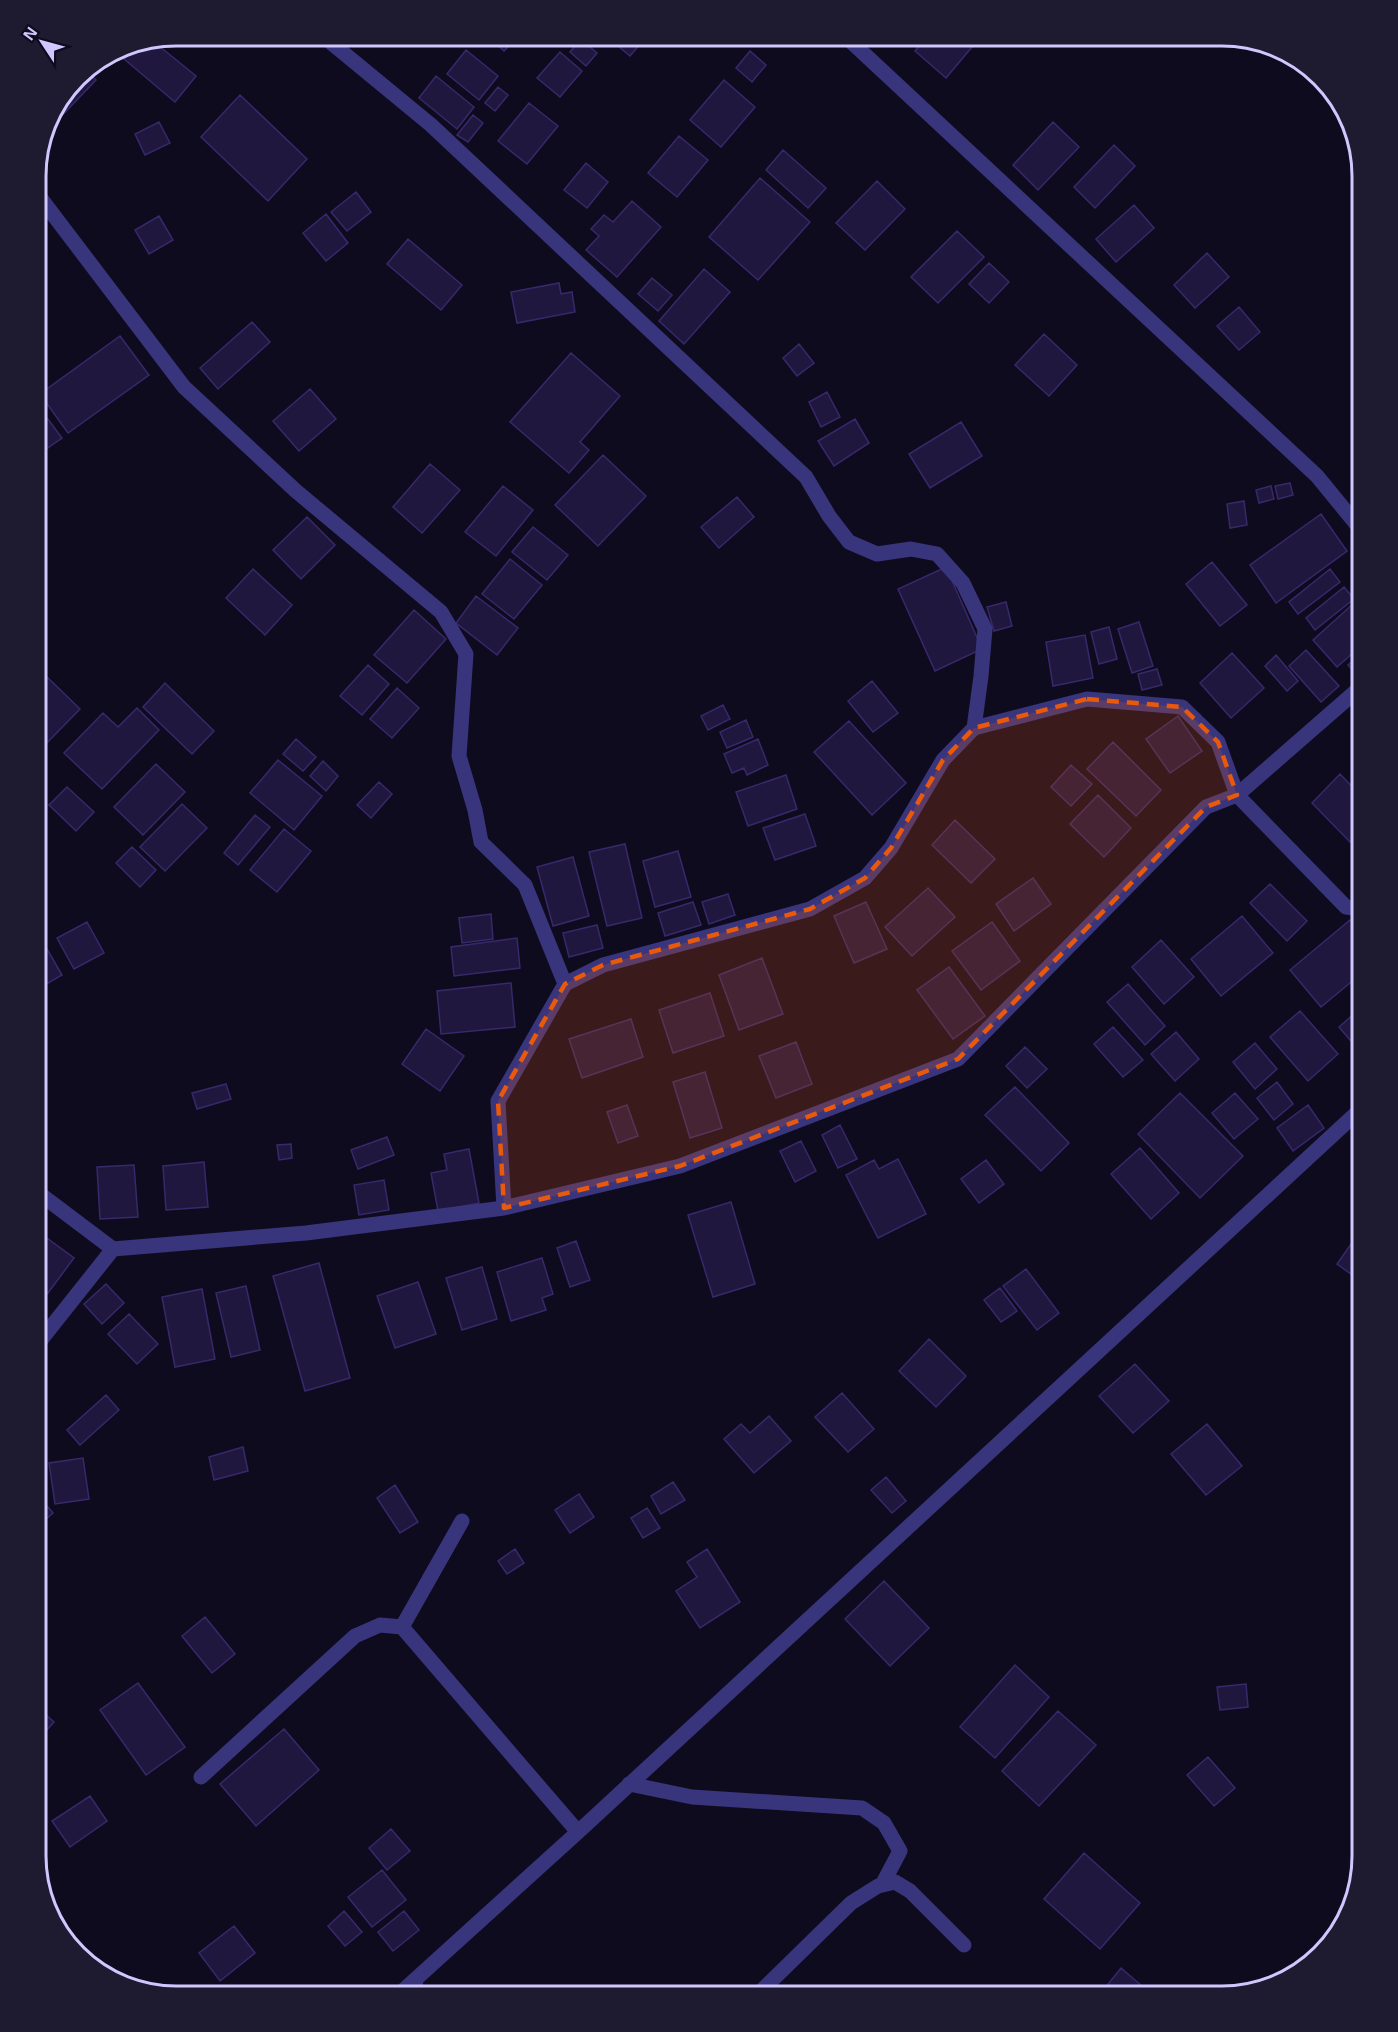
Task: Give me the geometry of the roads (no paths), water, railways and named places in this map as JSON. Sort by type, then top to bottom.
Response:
[{"type":"street","points":[[336,47],[431,125],[806,477],[849,542],[877,554],[911,549],[937,554],[963,583],[985,629],[974,728]]},
{"type":"street","points":[[857,47],[1317,476],[1352,519]]},
{"type":"street","points":[[47,206],[184,387],[296,491],[441,612],[466,654],[459,756],[475,810],[481,842],[525,885],[565,984]]},
{"type":"street","points":[[46,1199],[113,1249],[306,1233],[504,1208],[680,1166],[958,1059],[1206,807],[1237,795],[1352,695]]},
{"type":"street","points":[[504,1208],[498,1101],[565,984],[603,965],[810,909],[865,878],[891,848],[943,760],[974,728],[1087,699],[1182,707],[1218,742],[1237,795],[1346,907],[1352,908]]},
{"type":"street","points":[[409,1985],[1352,1117]]},
{"type":"street","points":[[46,1333],[113,1249]]},
{"type":"street","points":[[402,1627],[462,1521]]},
{"type":"street","points":[[201,1777],[356,1636],[380,1625],[402,1627],[578,1832]]},
{"type":"street","points":[[629,1784],[692,1797],[862,1808],[884,1823],[900,1851],[882,1886]]},
{"type":"street","points":[[767,1986],[851,1903],[882,1886],[895,1882],[910,1891],[964,1945]]},
{"type":"street","points":[[415,1980],[416,1985]]}]
